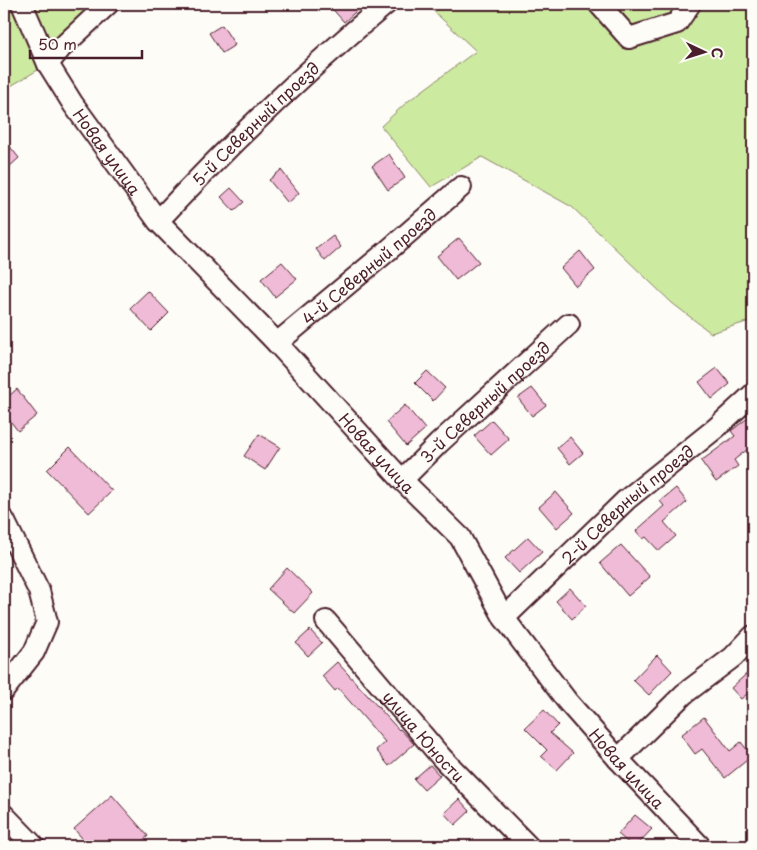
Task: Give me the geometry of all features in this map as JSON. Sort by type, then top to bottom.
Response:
[{"type":"street","name":"Новая улица","points":[[22,4],[48,64],[73,104],[158,221],[277,343],[402,480],[460,537],[504,618],[567,701],[618,759],[700,846]]},
{"type":"street","points":[[48,64],[61,48],[108,4]]},
{"type":"street","name":"5-й Северный проезд","points":[[158,221],[216,158],[355,29],[386,4]]},
{"type":"street","points":[[599,4],[629,38],[677,23],[690,4]]},
{"type":"street","name":"4-й Северный проезд","points":[[277,343],[461,187]]},
{"type":"street","name":"3-й Северный проезд","points":[[402,480],[439,443],[569,324]]},
{"type":"street","name":"2-й Северный проезд","points":[[504,618],[626,500],[716,428],[753,394]]},
{"type":"street","points":[[4,520],[39,590],[47,622],[34,652],[4,690]]},
{"type":"street","name":"улица Юности","points":[[326,620],[442,758],[528,846]]},
{"type":"street","points":[[618,759],[684,694],[733,656],[753,636]]},
{"type":"street","points":[[4,815],[34,846]]},
{"type":"green space","points":[[4,4],[108,4],[48,64],[4,90]]},
{"type":"green space","points":[[426,4],[753,4],[753,320],[711,333],[672,303],[572,207],[482,157],[431,187],[381,126],[407,102],[476,51]]},
{"type":"building","points":[[328,4],[364,4],[344,22]]},
{"type":"building","points":[[222,25],[235,45],[222,53],[209,33]]},
{"type":"building","points":[[4,139],[19,158],[9,167],[4,161]]},
{"type":"building","points":[[389,154],[405,178],[388,190],[372,166]]},
{"type":"building","points":[[281,170],[299,193],[288,203],[269,180]]},
{"type":"building","points":[[231,188],[244,202],[234,211],[221,197]]},
{"type":"building","points":[[333,236],[341,247],[325,261],[316,249]]},
{"type":"building","points":[[459,238],[479,262],[456,280],[437,256]]},
{"type":"building","points":[[580,251],[595,270],[576,286],[561,268]]},
{"type":"building","points":[[282,262],[297,279],[275,297],[261,279]]},
{"type":"building","points":[[148,291],[169,313],[151,331],[130,308]]},
{"type":"building","points":[[717,368],[730,384],[712,399],[699,382]]},
{"type":"building","points":[[427,371],[445,388],[433,401],[415,383]]},
{"type":"building","points":[[532,388],[546,405],[532,416],[518,398]]},
{"type":"building","points":[[17,389],[37,415],[18,431],[4,413],[4,400]]},
{"type":"building","points":[[405,405],[425,429],[406,446],[386,422]]},
{"type":"building","points":[[753,414],[753,445],[734,460],[738,466],[716,482],[701,461],[735,436],[731,431]]},
{"type":"building","points":[[492,420],[509,439],[491,455],[474,436]]},
{"type":"building","points":[[259,434],[280,447],[265,470],[244,456]]},
{"type":"building","points":[[570,437],[583,453],[570,464],[557,448]]},
{"type":"building","points":[[70,447],[112,491],[89,513],[47,470]]},
{"type":"building","points":[[676,488],[687,502],[664,522],[676,536],[659,551],[646,537],[643,539],[636,531],[664,506],[660,501]]},
{"type":"building","points":[[556,492],[574,513],[557,528],[539,507]]},
{"type":"building","points":[[528,537],[542,552],[519,573],[505,558]]},
{"type":"building","points":[[621,545],[650,577],[628,596],[600,563]]},
{"type":"building","points":[[287,568],[313,593],[294,613],[268,589]]},
{"type":"building","points":[[570,588],[586,606],[572,619],[556,601]]},
{"type":"building","points":[[310,630],[322,643],[308,656],[296,643]]},
{"type":"building","points":[[657,655],[672,671],[649,695],[633,680]]},
{"type":"building","points":[[337,662],[414,744],[389,766],[376,750],[385,742],[338,688],[335,691],[322,676]]},
{"type":"building","points":[[753,668],[753,689],[741,699],[731,688]]},
{"type":"building","points":[[544,710],[558,725],[550,733],[573,753],[557,770],[541,756],[547,750],[525,728]]},
{"type":"building","points":[[704,717],[730,751],[741,742],[752,756],[725,778],[702,749],[695,754],[681,735]]},
{"type":"building","points":[[430,765],[440,776],[424,790],[414,779]]},
{"type":"building","points":[[112,795],[148,836],[136,846],[89,846],[74,829]]},
{"type":"building","points":[[459,799],[470,811],[455,825],[444,813]]},
{"type":"building","points":[[635,815],[652,829],[636,846],[632,846],[618,834]]}]
